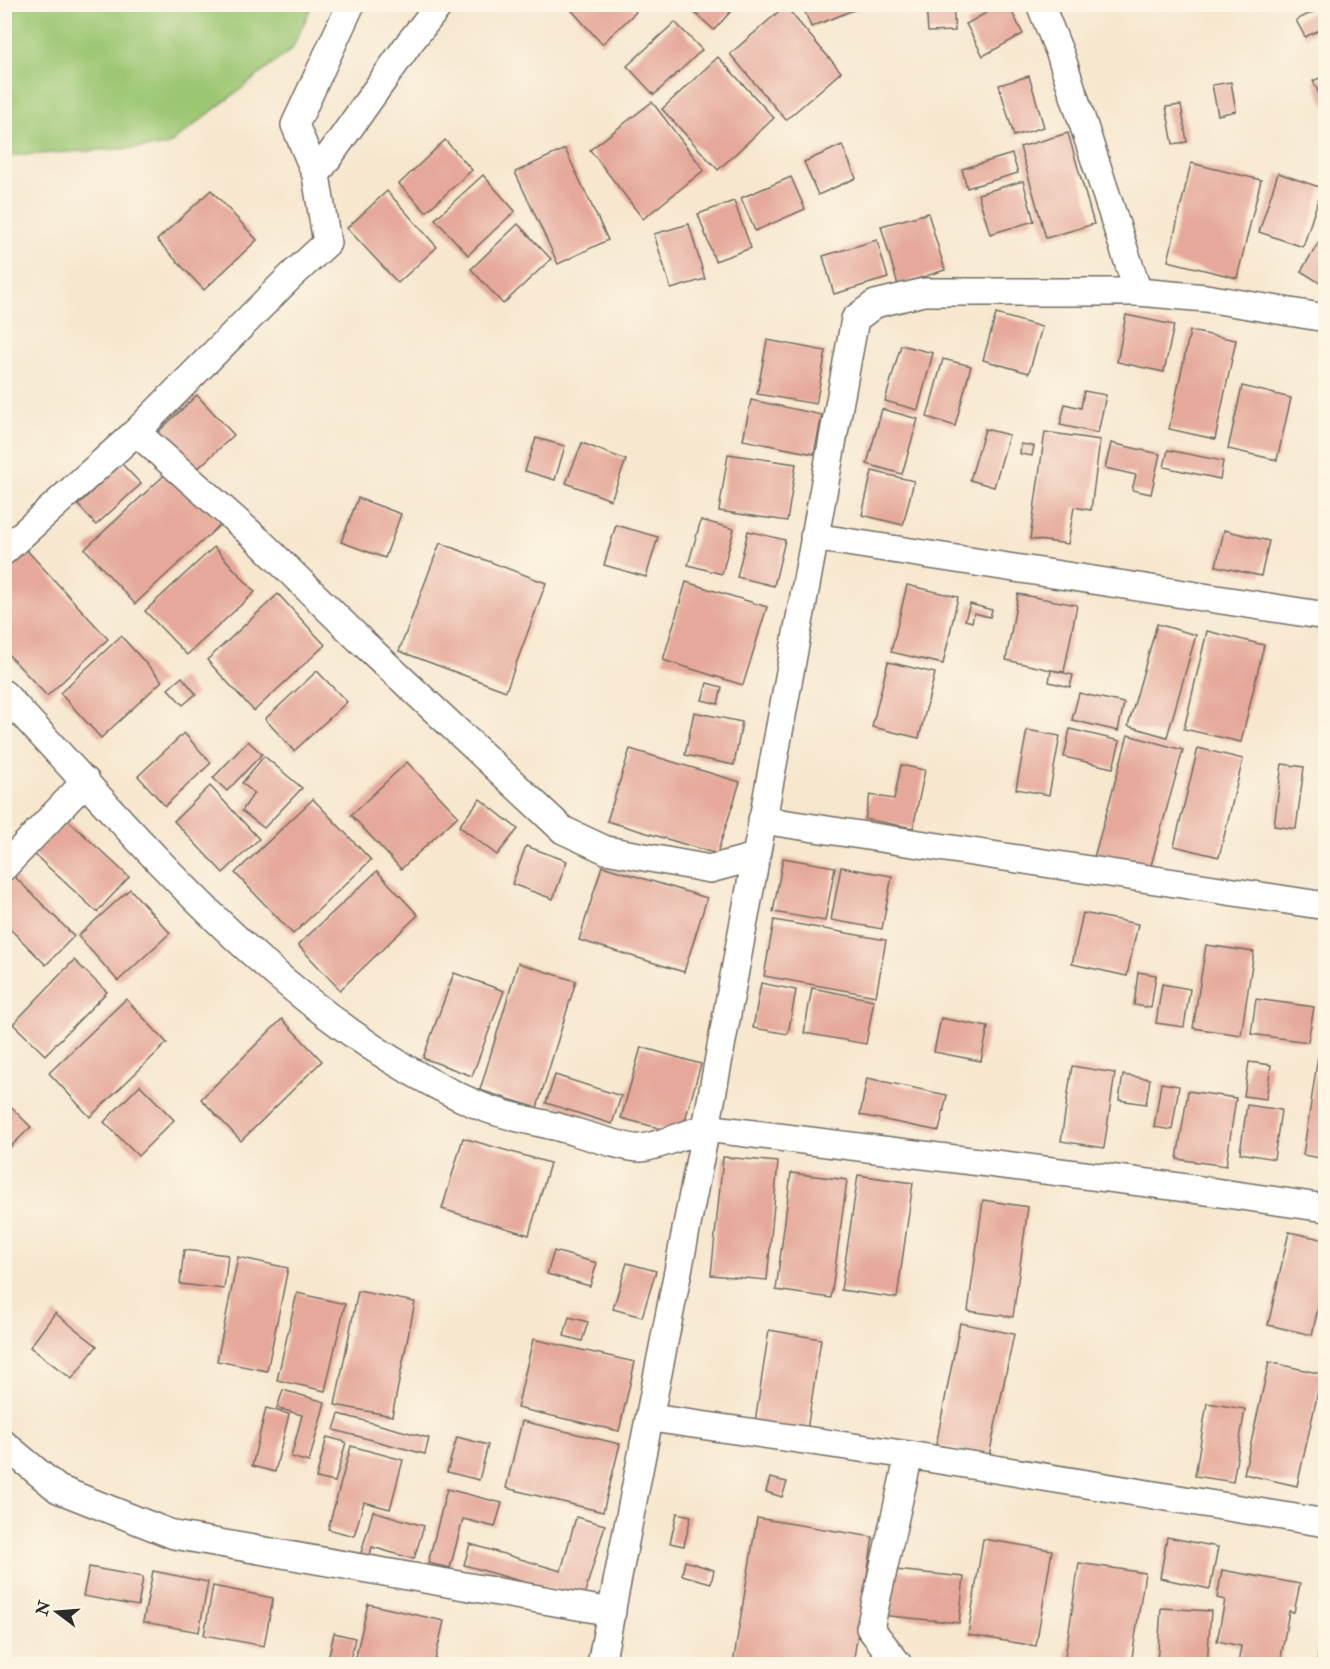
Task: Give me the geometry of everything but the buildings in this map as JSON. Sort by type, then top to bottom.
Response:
[{"type":"street","points":[[4,551],[136,432],[289,278],[327,243],[316,175],[295,124],[351,4]]},
{"type":"street","points":[[316,175],[410,42],[440,4]]},
{"type":"street","points":[[1040,4],[1060,56],[1138,292]]},
{"type":"street","points":[[601,1665],[706,1128],[855,319],[875,304],[924,292],[1138,292],[1206,298],[1326,318]]},
{"type":"street","points":[[136,432],[258,540],[361,641],[563,830],[606,850],[710,869],[754,859]]},
{"type":"street","points":[[814,537],[1326,616]]},
{"type":"street","points":[[4,694],[175,877],[274,974],[390,1060],[482,1107],[639,1149],[706,1128],[1172,1186],[1326,1208]]},
{"type":"street","points":[[4,867],[86,781]]},
{"type":"street","points":[[762,820],[1326,906]]},
{"type":"street","points":[[651,1418],[909,1455],[1326,1523]]},
{"type":"street","points":[[4,1443],[58,1489],[174,1536],[612,1612]]},
{"type":"street","points":[[898,1665],[870,1628],[909,1455]]},
{"type":"green space","points":[[5,4],[312,5],[292,49],[167,146],[5,156]]}]
